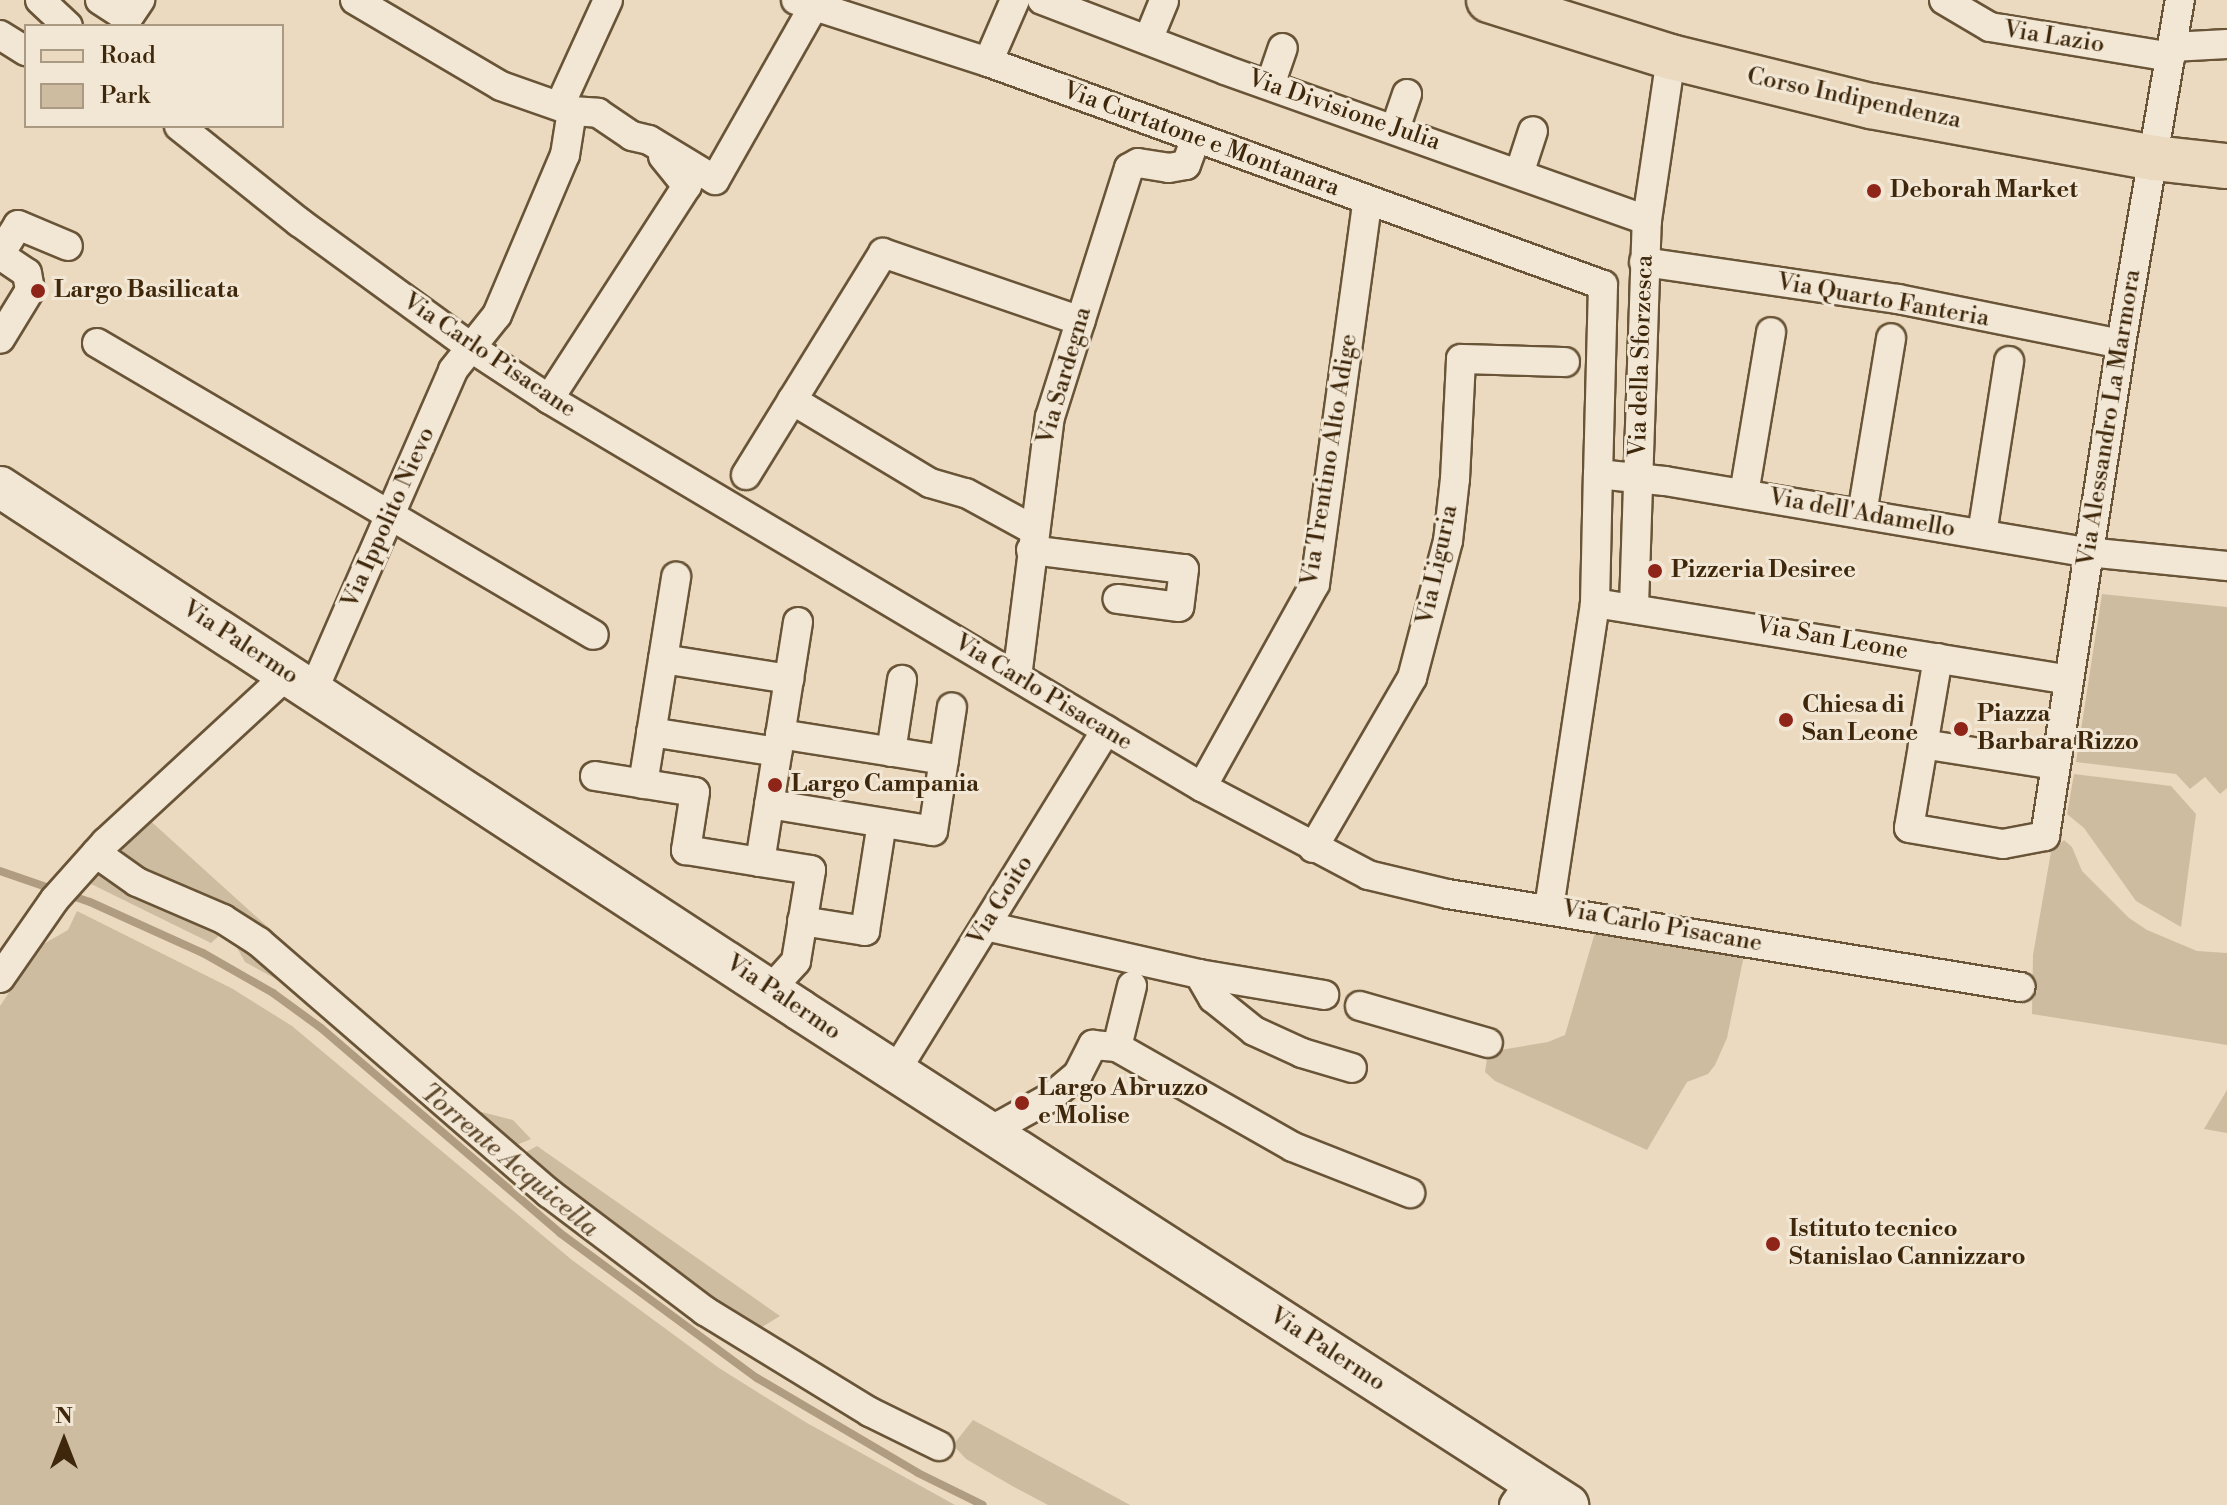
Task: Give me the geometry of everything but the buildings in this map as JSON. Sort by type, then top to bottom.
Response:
[{"type":"main road","name":"Corso Indipendenza","points":[[1489,0],[1571,13],[1671,57],[1871,106],[2154,158],[2227,166]]},
{"type":"main road","name":"Via Palermo","points":[[0,487],[992,1134],[1522,1493],[1568,1505]]},
{"type":"street","points":[[100,0],[128,18],[140,0]]},
{"type":"street","points":[[355,0],[390,24],[501,86],[566,108],[598,113],[632,136],[649,140],[715,180],[805,3]]},
{"type":"street","name":"Via Ippolito Nievo","points":[[300,682],[391,514],[453,370],[473,349],[497,315],[565,155],[566,108],[608,0]]},
{"type":"street","points":[[988,62],[1015,0]]},
{"type":"street","name":"Via Divisione Julia","points":[[1042,0],[1647,220]]},
{"type":"street","name":"Via Lazio","points":[[1944,0],[1990,27],[2171,52],[2227,44]]},
{"type":"street","name":"Via Alessandro La Marmora","points":[[1923,744],[1909,828],[2003,844],[2045,836],[2087,552],[2180,0]]},
{"type":"street","points":[[1148,40],[1164,1]]},
{"type":"street","name":"Via Curtatone e Montanara","points":[[805,3],[988,62],[1367,202],[1603,285]]},
{"type":"street","points":[[0,35],[24,50]]},
{"type":"street","points":[[1270,85],[1283,48]]},
{"type":"street","name":"Via della Sforzesca","points":[[1603,285],[1598,474],[1637,477],[1647,220],[1671,57]]},
{"type":"street","points":[[1395,129],[1407,94]]},
{"type":"street","name":"Via Carlo Pisacane","points":[[182,128],[299,222],[473,349],[549,399],[1202,787],[1368,875],[1448,894],[2020,987]]},
{"type":"street","points":[[1519,174],[1533,131]]},
{"type":"street","name":"Via Sardegna","points":[[1017,677],[1050,417],[1129,168],[1138,163],[1169,168],[1186,165],[1196,138]]},
{"type":"street","points":[[549,399],[687,186],[649,140]]},
{"type":"street","name":"Via Trentino Alto Adige","points":[[1202,787],[1297,623],[1315,584],[1367,202]]},
{"type":"street","points":[[0,339],[30,290],[27,273],[0,255],[18,225],[68,246]]},
{"type":"street","points":[[746,475],[883,253],[1081,321]]},
{"type":"street","name":"Via Quarto Fanteria","points":[[1644,262],[1898,299],[2121,344]]},
{"type":"street","points":[[1744,494],[1771,332]]},
{"type":"street","points":[[1862,514],[1891,338]]},
{"type":"street","points":[[97,343],[594,635]]},
{"type":"street","name":"Via Liguria","points":[[1313,848],[1412,678],[1448,541],[1461,359],[1565,362]]},
{"type":"street","points":[[1982,534],[2009,361]]},
{"type":"street","points":[[792,400],[930,483],[966,493],[1032,540],[1184,569],[1179,607],[1118,599]]},
{"type":"street","points":[[1549,908],[1595,603],[1598,474]]},
{"type":"street","points":[[1634,606],[1637,477]]},
{"type":"street","name":"Via dell'Adamello","points":[[1637,477],[2087,552],[2227,566]]},
{"type":"street","points":[[643,784],[676,577]]},
{"type":"street","name":"Via San Leone","points":[[1595,603],[1634,606],[2068,680]]},
{"type":"street","points":[[760,862],[798,622]]},
{"type":"street","points":[[1938,658],[1923,744],[2055,765]]},
{"type":"street","points":[[663,659],[789,679]]},
{"type":"street","points":[[891,752],[902,680]]},
{"type":"street","points":[[0,978],[55,899],[96,853],[300,682]]},
{"type":"street","points":[[769,804],[933,831],[952,707]]},
{"type":"street","name":"Via Goito","points":[[895,1072],[1106,730]]},
{"type":"street","points":[[651,732],[891,752],[944,760]]},
{"type":"street","points":[[595,776],[695,792],[686,850],[811,870],[796,961],[770,990]]},
{"type":"street","points":[[802,921],[865,931],[882,823]]},
{"type":"street","points":[[96,853],[137,882],[223,919],[259,942],[549,1193],[705,1311],[870,1412],[939,1446]]},
{"type":"street","points":[[986,926],[1199,974],[1324,995]]},
{"type":"street","points":[[1199,974],[1221,1006],[1254,1031],[1302,1053],[1352,1068]]},
{"type":"street","points":[[1117,1047],[1132,986]]},
{"type":"street","points":[[1360,1006],[1488,1043]]},
{"type":"street","points":[[992,1134],[1001,1125],[1051,1097],[1078,1074],[1093,1045],[1117,1047],[1293,1147],[1410,1193]]},
{"type":"green space","points":[[2102,594],[2227,607],[2227,788],[2220,794],[2205,777],[2190,789],[2176,774],[2076,762]]},
{"type":"green space","points":[[2074,774],[2171,786],[2196,814],[2181,927],[2136,901],[2084,828],[2067,814]]},
{"type":"green space","points":[[145,816],[375,1024],[430,1071],[118,857]]},
{"type":"green space","points":[[2064,840],[2072,847],[2082,871],[2129,918],[2147,930],[2197,951],[2227,953],[2227,1045],[2032,1014],[2033,955],[2051,852]]},
{"type":"green space","points":[[101,871],[236,933],[847,1411],[845,1414],[747,1351],[342,1029],[278,980],[245,962],[232,939],[220,935],[211,943],[87,882]]},
{"type":"green space","points":[[77,911],[233,989],[292,1026],[572,1260],[719,1368],[807,1423],[955,1505],[0,1505],[0,1006],[40,946],[68,930]]},
{"type":"green space","points":[[1596,929],[1744,955],[1727,1038],[1715,1065],[1708,1074],[1687,1082],[1647,1150],[1495,1081],[1485,1072],[1488,1052],[1548,1042],[1565,1035]]},
{"type":"green space","points":[[450,1087],[468,1102],[466,1108],[513,1120],[531,1139],[519,1144],[506,1143],[451,1095]]},
{"type":"green space","points":[[2227,1090],[2227,1133],[2204,1129]]},
{"type":"green space","points":[[537,1146],[780,1316],[752,1333],[519,1156]]},
{"type":"green space","points":[[973,1420],[1130,1505],[1048,1505],[1014,1487],[966,1459],[953,1445]]},
{"type":"waterway","name":"Torrente Acquicella","points":[[0,871],[90,902],[203,953],[273,993],[321,1028],[560,1233],[757,1378],[918,1473],[983,1505]]},
{"type":"place","name":"Deborah Market","points":[[1874,191]]},
{"type":"place","name":"Largo Basilicata","points":[[38,291]]},
{"type":"place","name":"Pizzeria Desiree","points":[[1655,571]]},
{"type":"place","name":"Chiesa di San Leone","points":[[1786,720]]},
{"type":"place","name":"Piazza Barbara Rizzo","points":[[1961,729]]},
{"type":"place","name":"Largo Campania","points":[[775,785]]},
{"type":"place","name":"Largo Abruzzo e Molise","points":[[1022,1103]]},
{"type":"place","name":"Istituto tecnico Stanislao Cannizzaro","points":[[1773,1244]]}]
